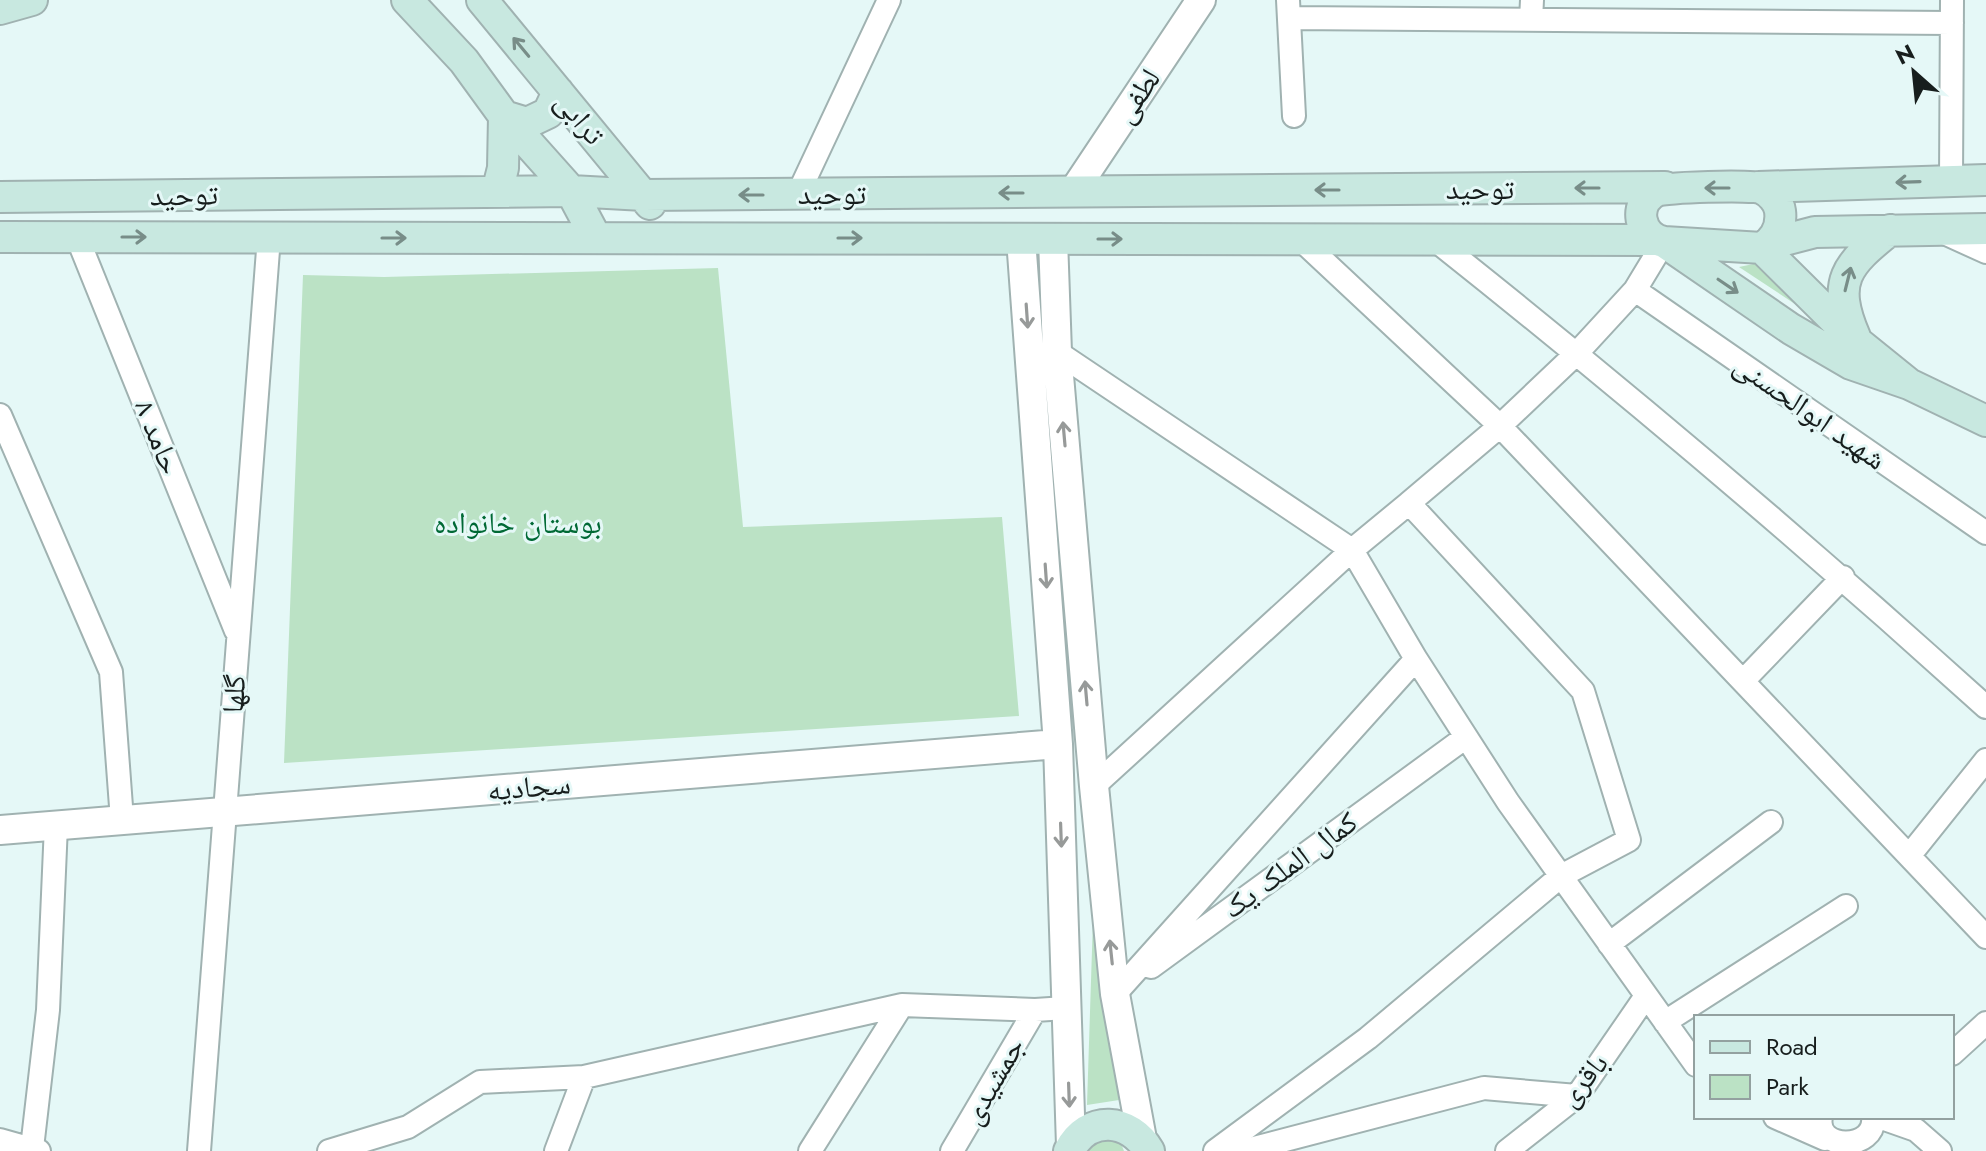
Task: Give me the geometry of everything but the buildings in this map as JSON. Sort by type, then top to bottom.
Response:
[{"type":"main road","points":[[0,9],[32,0]]},
{"type":"main road","name":"ترابی","points":[[407,0],[464,61],[504,116],[571,191],[596,238]]},
{"type":"main road","name":"ترابی","points":[[482,0],[644,195],[675,238]]},
{"type":"main road","points":[[497,192],[503,168],[504,116],[527,123],[548,113],[558,92]]},
{"type":"main road","points":[[1759,187],[1986,180]]},
{"type":"main road","points":[[1665,187],[1648,196],[1640,215],[1644,226],[1659,241],[1791,329],[1851,364],[1909,384],[1986,421]]},
{"type":"main road","points":[[1759,187],[1773,197],[1781,213],[1780,227],[1765,246]]},
{"type":"main road","name":"توحید","points":[[0,197],[571,191],[644,195],[1759,187]]},
{"type":"main road","points":[[1037,239],[1073,192]]},
{"type":"main road","points":[[1765,246],[1815,232],[1986,229]]},
{"type":"main road","points":[[1857,342],[1843,309],[1845,280],[1852,264],[1890,230]]},
{"type":"main road","name":"توحید","points":[[0,237],[1300,239],[1659,241],[1765,246]]},
{"type":"main road","points":[[1765,246],[1857,342],[1909,384]]},
{"type":"main road","points":[[1070,1148],[1080,1135],[1105,1124],[1131,1130],[1146,1145]]},
{"type":"street","points":[[798,194],[889,0]]},
{"type":"street","name":"لطفی","points":[[1073,192],[1201,0]]},
{"type":"street","points":[[1294,116],[1288,9],[1952,11],[1951,181]]},
{"type":"street","points":[[1937,230],[1986,252]]},
{"type":"street","name":"حامد ۸","points":[[77,237],[238,636]]},
{"type":"street","name":"گلها","points":[[199,1151],[269,237]]},
{"type":"street","points":[[1037,239],[1057,352],[1115,994],[1146,1145]]},
{"type":"street","points":[[1037,239],[1058,744],[1070,1148]]},
{"type":"street","points":[[1300,239],[1500,426],[1986,937]]},
{"type":"street","points":[[1435,240],[1577,353],[1843,577],[1986,707]]},
{"type":"street","points":[[1094,786],[1352,550],[1500,426],[1577,353],[1635,290],[1659,241]]},
{"type":"street","name":"شهید ابوالحسنی","points":[[1635,290],[1986,533]]},
{"type":"street","points":[[1057,352],[1352,550],[1416,659],[1508,802],[1694,1062]]},
{"type":"street","points":[[0,415],[111,672],[122,820]]},
{"type":"street","points":[[1215,1151],[1368,1038],[1561,876],[1629,840],[1583,691],[1409,503]]},
{"type":"street","points":[[1743,681],[1843,577]]},
{"type":"street","points":[[1115,994],[1416,659]]},
{"type":"street","name":"کمال الملک یک","points":[[1115,994],[1466,737]]},
{"type":"street","name":"سجادیه","points":[[0,830],[1058,744]]},
{"type":"street","points":[[1909,856],[1986,760]]},
{"type":"street","points":[[1609,944],[1771,822]]},
{"type":"street","points":[[0,1140],[36,1150],[48,1010],[56,825]]},
{"type":"street","points":[[1665,1022],[1846,906]]},
{"type":"street","name":"باقری","points":[[1507,1151],[1577,1096],[1646,996]]},
{"type":"street","points":[[329,1151],[408,1127],[480,1082],[584,1077],[902,1005],[1035,1010],[1066,1008]]},
{"type":"street","points":[[810,1151],[902,1005]]},
{"type":"street","name":"جمشیدی","points":[[952,1151],[1035,1010]]},
{"type":"street","points":[[1954,1052],[1986,1023]]},
{"type":"street","points":[[556,1151],[584,1077]]},
{"type":"street","points":[[1243,1151],[1484,1088],[1577,1096]]},
{"type":"street","points":[[1780,1119],[1827,1138],[1846,1150],[1858,1149],[1871,1136],[1873,1119]]},
{"type":"street","points":[[1885,1119],[1916,1130],[1940,1151]]},
{"type":"green space","points":[[1763,262],[1804,310],[1739,267]]},
{"type":"green space","name":"بوستان خانواده","points":[[718,268],[743,527],[1002,517],[1019,716],[284,763],[303,275],[384,277]]},
{"type":"green space","points":[[1093,919],[1119,1100],[1087,1105]]},
{"type":"green space","points":[[1084,1138],[1120,1141],[1124,1151],[1078,1151]]}]
